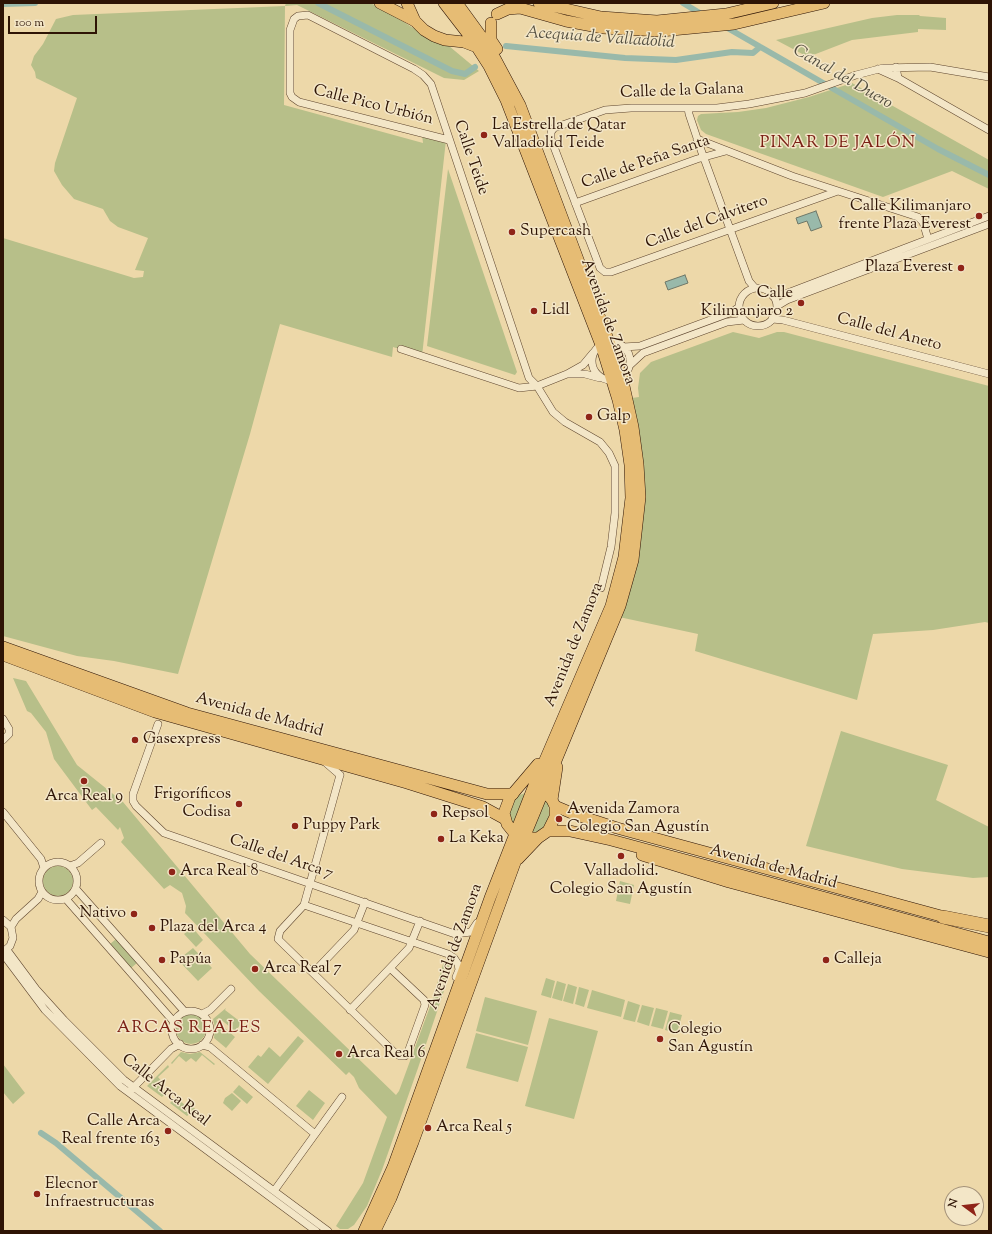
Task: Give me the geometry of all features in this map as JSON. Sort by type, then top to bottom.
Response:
[{"type":"highway","points":[[943,917],[989,928]]},
{"type":"main road","points":[[380,3],[415,21],[424,30],[434,36],[445,40],[468,43],[477,48]]},
{"type":"main road","points":[[407,3],[415,21]]},
{"type":"main road","name":"Avenida de Zamora","points":[[444,3],[476,35],[498,62],[520,105],[597,324]]},
{"type":"main road","name":"Avenida de Zamora","points":[[364,1231],[393,1167],[490,898],[519,836],[577,696],[620,606],[632,560],[640,497],[638,464],[622,396],[606,347],[516,121],[489,66],[477,48],[476,35],[457,3]]},
{"type":"main road","points":[[501,3],[494,18],[492,40],[510,75],[520,105]]},
{"type":"main road","points":[[540,3],[600,17],[657,21],[675,25],[734,24],[824,3]]},
{"type":"main road","points":[[457,41],[476,35],[494,18],[508,9],[520,8],[566,21],[603,28],[643,31],[773,3]]},
{"type":"main road","points":[[597,324],[606,347]]},
{"type":"main road","points":[[616,375],[622,396]]},
{"type":"main road","name":"Avenida de Madrid","points":[[3,647],[187,713],[486,794],[538,789],[553,803],[574,814],[618,828],[943,917]]},
{"type":"main road","name":"Avenida de Madrid","points":[[3,655],[155,712],[358,768],[483,807],[505,819]]},
{"type":"main road","points":[[538,838],[519,836],[509,828],[505,819],[505,807],[515,792],[537,767],[556,722],[577,696]]},
{"type":"main road","points":[[514,864],[538,838],[548,831],[554,822],[553,803],[559,762],[574,724],[577,696]]},
{"type":"main road","name":"Avenida de Madrid","points":[[548,831],[570,830],[611,840],[989,942]]},
{"type":"main road","name":"Avenida de Zamora","points":[[375,1231],[391,1198],[415,1135],[514,864],[519,836]]},
{"type":"main road","points":[[611,840],[622,848],[692,872],[989,952]]},
{"type":"street","name":"Calle Teide","points":[[292,97],[290,92],[290,30],[294,19],[298,16],[308,15],[423,75],[431,84],[529,378],[538,386],[553,412],[565,422],[600,442],[609,453],[615,466]]},
{"type":"street","name":"Calle de la Galana","points":[[575,202],[551,139],[551,132],[554,128],[605,110],[631,108],[733,107],[805,93],[877,69],[896,67],[919,66],[942,68],[989,77]]},
{"type":"street","points":[[896,67],[898,78]]},
{"type":"street","points":[[877,69],[898,78],[989,130]]},
{"type":"street","name":"Calle Pico Urbión","points":[[292,97],[299,102],[449,140]]},
{"type":"street","points":[[688,108],[688,114],[748,281],[747,292]]},
{"type":"street","points":[[697,139],[816,184],[918,217],[923,222],[928,239]]},
{"type":"street","name":"Calle de Peña Santa","points":[[575,202],[726,151]]},
{"type":"street","points":[[816,184],[820,190],[820,197]]},
{"type":"street","name":"Calle del Calvitero","points":[[575,202],[602,271],[611,272],[838,191]]},
{"type":"street","points":[[773,296],[785,294],[989,216]]},
{"type":"street","points":[[777,306],[787,300],[989,224]]},
{"type":"street","points":[[748,281],[755,288]]},
{"type":"street","points":[[755,288],[764,289],[773,296],[777,306],[774,317],[766,324],[759,326],[750,324],[744,320],[739,307],[741,298],[747,292],[755,288]]},
{"type":"street","points":[[401,349],[520,388],[538,386],[567,374],[583,365],[606,347],[640,346],[732,312],[739,307]]},
{"type":"street","name":"Calle del Aneto","points":[[774,317],[989,374]]},
{"type":"street","points":[[567,374],[616,375],[643,353],[727,322],[744,320]]},
{"type":"street","points":[[606,347],[629,354],[616,375]]},
{"type":"street","points":[[606,347],[592,368],[616,375]]},
{"type":"street","name":"Avenida de Zamora","points":[[601,588],[611,547],[615,513],[615,466]]},
{"type":"street","points":[[3,719],[9,734],[3,740]]},
{"type":"street","name":"Calle del Arca 7","points":[[158,724],[133,794],[133,801],[136,806],[164,833],[455,934],[471,932],[476,928],[490,898]]},
{"type":"street","points":[[322,758],[340,775]]},
{"type":"street","points":[[340,775],[358,768]]},
{"type":"street","points":[[340,775],[304,905],[278,935],[278,939],[350,1010],[400,1056],[405,1056],[408,1052],[426,1005],[424,1000],[390,968]]},
{"type":"street","points":[[3,812],[47,866]]},
{"type":"street","points":[[72,869],[101,843]]},
{"type":"street","points":[[62,862],[72,869],[77,880],[76,889],[66,899],[55,900],[44,894],[39,880],[47,866],[62,862]]},
{"type":"street","points":[[76,889],[185,1012]]},
{"type":"street","points":[[7,923],[16,919],[44,894]]},
{"type":"street","points":[[66,899],[174,1022]]},
{"type":"street","points":[[304,966],[314,972],[354,930],[365,902]]},
{"type":"street","points":[[304,905],[448,954],[454,958],[458,964],[459,970],[442,1019],[436,1047]]},
{"type":"street","points":[[350,1010],[409,948],[420,921]]},
{"type":"street","name":"Calle Arca Real","points":[[7,923],[13,938],[4,952],[64,1020],[130,1090],[316,1231]]},
{"type":"street","points":[[204,1016],[231,989]]},
{"type":"street","points":[[194,1011],[204,1016],[210,1026],[204,1042],[191,1048],[178,1042],[173,1031],[174,1022],[181,1014],[194,1011]]},
{"type":"street","points":[[130,1090],[178,1042]]},
{"type":"street","points":[[204,1042],[315,1134]]},
{"type":"street","name":"Calle Arca Real","points":[[130,1090],[274,1191],[328,1231]]},
{"type":"street","points":[[274,1191],[342,1097]]},
{"type":"green space","points":[[286,3],[369,3],[381,7],[430,39],[449,46],[479,71],[464,80],[444,78],[297,5],[285,6]]},
{"type":"green space","points":[[285,6],[284,105],[423,143],[422,134],[446,140],[422,356],[393,347],[392,357],[280,324],[250,434],[178,674],[114,661],[77,656],[3,636],[3,238],[134,278],[143,277],[144,271],[135,270],[148,238],[118,227],[110,221],[103,209],[74,199],[62,185],[54,171],[55,163],[77,98],[36,78],[35,72],[31,65],[34,56],[43,44],[56,19],[73,15]]},
{"type":"green space","points":[[897,15],[919,15],[946,18],[946,30],[918,29],[918,32],[852,40],[808,57],[776,40],[872,18]]},
{"type":"green space","points":[[852,83],[989,160],[989,189],[952,171],[883,197],[706,134],[701,130],[697,120],[698,116],[701,114],[738,112],[766,108],[809,97]]},
{"type":"green space","points":[[448,169],[517,372],[515,375],[427,346]]},
{"type":"green space","points":[[733,332],[759,338],[777,332],[784,332],[989,386],[989,623],[985,622],[933,630],[873,634],[857,700],[695,651],[698,634],[619,617],[632,398],[639,397],[638,388],[640,373],[651,362]]},
{"type":"green space","points":[[13,678],[26,681],[77,765],[123,802],[250,954],[396,1095],[399,1091],[432,1001],[444,961],[451,965],[451,970],[382,1170],[367,1206],[354,1225],[348,1229],[340,1229],[336,1226],[363,1183],[387,1117],[359,1088],[354,1077],[349,1072],[346,1075],[259,991],[185,913],[186,906],[182,893],[170,885],[164,889],[121,842],[124,838],[120,827],[118,830],[96,807],[92,810],[54,759],[46,732],[31,713],[27,711]]},
{"type":"green space","points":[[841,731],[948,765],[936,800],[989,827],[989,877],[973,878],[902,869],[806,846]]},
{"type":"green space","points":[[529,792],[515,827],[509,816],[509,806],[516,796]]},
{"type":"green space","points":[[543,797],[548,804],[550,818],[544,828],[537,832],[531,833]]},
{"type":"green space","points":[[58,866],[69,870],[73,881],[69,892],[58,896],[47,892],[43,881],[47,870]]},
{"type":"green space","points":[[620,881],[634,885],[630,904],[616,901]]},
{"type":"green space","points":[[192,927],[203,940],[196,947],[184,934]]},
{"type":"green space","points":[[116,939],[137,963],[131,968],[110,944]]},
{"type":"green space","points":[[193,948],[212,968],[198,981],[178,960]]},
{"type":"green space","points":[[546,978],[555,981],[551,998],[541,995]]},
{"type":"green space","points":[[557,981],[566,984],[562,1001],[552,998]]},
{"type":"green space","points":[[568,984],[577,987],[573,1004],[563,1001]]},
{"type":"green space","points":[[579,987],[589,990],[584,1007],[575,1004]]},
{"type":"green space","points":[[592,990],[625,1000],[621,1017],[587,1008]]},
{"type":"green space","points":[[485,997],[537,1011],[528,1045],[476,1031]]},
{"type":"green space","points":[[628,1001],[640,1005],[635,1022],[623,1019]]},
{"type":"green space","points":[[642,1005],[654,1008],[649,1026],[637,1022]]},
{"type":"green space","points":[[226,1008],[225,1010],[242,1023],[235,1031],[219,1018],[216,1020],[235,1037],[226,1048],[214,1038],[215,1028],[213,1019]]},
{"type":"green space","points":[[656,1008],[668,1011],[663,1029],[651,1026]]},
{"type":"green space","points":[[670,1012],[682,1015],[677,1033],[665,1030]]},
{"type":"green space","points":[[191,1014],[202,1018],[206,1029],[202,1040],[191,1044],[180,1040],[176,1029],[180,1018]]},
{"type":"green space","points":[[549,1018],[598,1031],[574,1119],[525,1106]]},
{"type":"green space","points":[[476,1033],[528,1047],[518,1082],[466,1068]]},
{"type":"green space","points":[[298,1036],[304,1041],[268,1084],[248,1067],[258,1055],[261,1057],[269,1047],[280,1057]]},
{"type":"green space","points":[[181,1052],[190,1054],[200,1052],[215,1064],[214,1065],[202,1055],[196,1062],[191,1058],[186,1062],[179,1056],[172,1064],[171,1063]]},
{"type":"green space","points":[[3,1064],[25,1093],[13,1104],[3,1092]]},
{"type":"green space","points":[[168,1065],[169,1067],[158,1077],[164,1084],[161,1088],[166,1093],[162,1097],[147,1086]]},
{"type":"green space","points":[[239,1085],[253,1097],[247,1104],[233,1092]]},
{"type":"green space","points":[[309,1090],[325,1103],[313,1120],[296,1106]]},
{"type":"green space","points":[[232,1093],[241,1101],[232,1111],[223,1103],[225,1098]]},
{"type":"green space","points":[[176,1097],[186,1106],[190,1102],[195,1109],[187,1116],[170,1103]]},
{"type":"shaded area","points":[[816,211],[822,227],[811,231],[807,221],[798,224],[796,218]]},
{"type":"shaded area","points":[[685,275],[688,283],[668,290],[665,282]]},
{"type":"waterway","name":"Acequia de Valladolid","points":[[3,4],[35,3]]},
{"type":"waterway","name":"Acequia de Valladolid","points":[[318,3],[452,71],[465,74],[475,67]]},
{"type":"waterway","name":"Canal del Duero","points":[[683,3],[703,15]]},
{"type":"waterway","name":"Canal del Duero","points":[[724,26],[938,149],[989,175]]},
{"type":"waterway","name":"Acequia de Valladolid","points":[[506,46],[625,58],[676,60],[732,52],[753,53],[760,47]]},
{"type":"waterway","name":"Acequia de Valladolid","points":[[41,1133],[56,1143],[160,1231]]},
{"type":"place","name":"La Estrella de Qatar Valladolid Teide","points":[[484,135]]},
{"type":"place","name":"Calle Kilimanjaro frente Plaza Everest","points":[[979,216]]},
{"type":"place","name":"Supercash","points":[[512,232]]},
{"type":"place","name":"Plaza Everest","points":[[961,268]]},
{"type":"place","name":"Calle Kilimanjaro 2","points":[[801,303]]},
{"type":"place","name":"Lidl","points":[[534,311]]},
{"type":"place","name":"Galp","points":[[589,417]]},
{"type":"place","name":"Gasexpress","points":[[135,740]]},
{"type":"place","name":"Arca Real 9","points":[[84,781]]},
{"type":"place","name":"Frigoríficos Codisa","points":[[239,804]]},
{"type":"place","name":"Repsol","points":[[434,814]]},
{"type":"place","name":"Avenida Zamora Colegio San Agustín","points":[[559,819]]},
{"type":"place","name":"Puppy Park","points":[[295,826]]},
{"type":"place","name":"La Keka","points":[[441,839]]},
{"type":"place","name":"Valladolid. Colegio San Agustín","points":[[621,856]]},
{"type":"place","name":"Arca Real 8","points":[[172,872]]},
{"type":"place","name":"Nativo","points":[[134,914]]},
{"type":"place","name":"Plaza del Arca 4","points":[[152,928]]},
{"type":"place","name":"Papúa","points":[[162,960]]},
{"type":"place","name":"Calleja","points":[[826,960]]},
{"type":"place","name":"Arca Real 7","points":[[255,969]]},
{"type":"place","name":"Colegio San Agustín","points":[[660,1039]]},
{"type":"place","name":"Arca Real 6","points":[[339,1054]]},
{"type":"place","name":"Arca Real 5","points":[[428,1128]]},
{"type":"place","name":"Calle Arca Real frente 163","points":[[168,1131]]},
{"type":"place","name":"Elecnor Infraestructuras","points":[[37,1194]]},
{"type":"district","name":"PINAR DE JALÓN","points":[[838,144]]},
{"type":"district","name":"ARCAS REALES","points":[[189,1029]]}]
